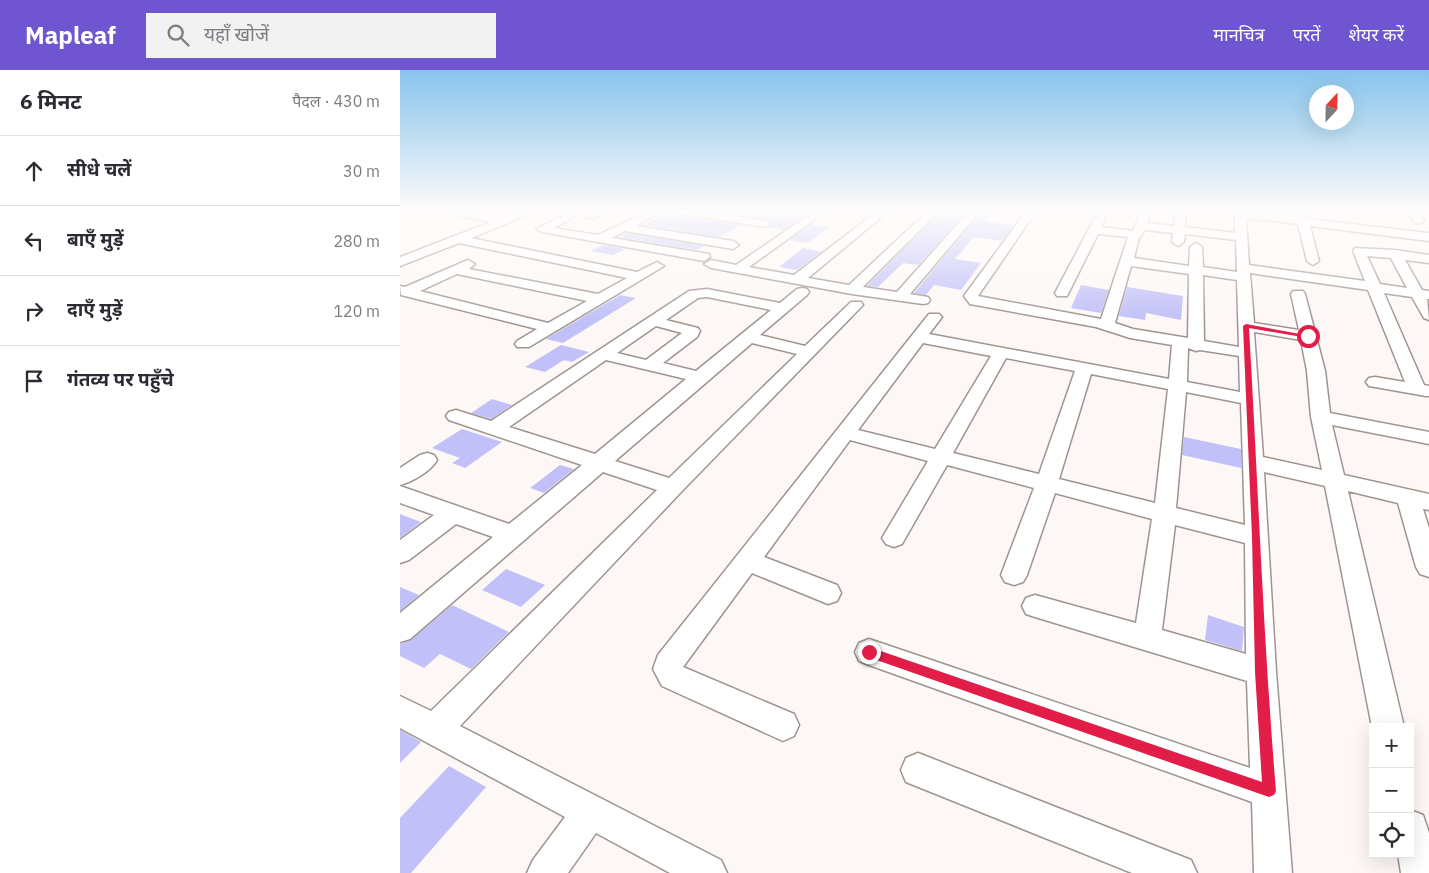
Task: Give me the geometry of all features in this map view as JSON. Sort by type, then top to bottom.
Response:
[{"type":"street","points":[[400,262],[436,247]]},
{"type":"street","points":[[496,247],[638,276]]},
{"type":"street","points":[[640,247],[707,261],[800,286],[854,298],[900,297],[928,308],[918,337],[668,664],[668,670],[672,676],[783,725]]},
{"type":"street","points":[[738,269],[769,247]]},
{"type":"street","points":[[400,630],[782,308],[800,286],[843,247]]},
{"type":"street","points":[[434,729],[809,352],[854,298],[901,247]]},
{"type":"street","points":[[900,297],[943,247]]},
{"type":"street","points":[[1005,247],[971,296],[972,298],[980,302],[1106,326],[1130,333],[1248,353]]},
{"type":"street","points":[[1062,293],[1084,247]]},
{"type":"street","points":[[1106,326],[1131,247]]},
{"type":"street","points":[[1147,638],[1164,513],[1178,386],[1188,344],[1196,270],[1196,247]]},
{"type":"street","points":[[1243,247],[1257,537],[1261,672],[1273,873]]},
{"type":"street","points":[[1310,247],[1313,261]]},
{"type":"street","points":[[403,291],[503,249]]},
{"type":"street","points":[[1423,390],[1359,251],[1429,259]]},
{"type":"street","points":[[1395,254],[1423,294],[1429,315]]},
{"type":"street","points":[[1126,261],[1196,270],[1244,273],[1375,287],[1423,294]]},
{"type":"street","points":[[523,344],[657,266]]},
{"type":"street","points":[[456,270],[599,299]]},
{"type":"street","points":[[403,291],[551,328]]},
{"type":"street","points":[[494,428],[694,294],[702,293],[782,308]]},
{"type":"street","points":[[1298,294],[1316,371],[1321,417],[1387,723]]},
{"type":"street","points":[[650,365],[692,330],[654,321]]},
{"type":"street","points":[[1246,326],[1308,336]]},
{"type":"street","points":[[748,337],[809,352]]},
{"type":"street","points":[[918,337],[1250,399]]},
{"type":"street","points":[[894,538],[1001,353]]},
{"type":"street","points":[[604,355],[699,377]]},
{"type":"street","points":[[1014,575],[1048,484],[1084,369]]},
{"type":"street","points":[[1375,382],[1423,390]]},
{"type":"street","points":[[456,416],[673,488]]},
{"type":"street","points":[[1321,417],[1429,438]]},
{"type":"street","points":[[846,433],[1257,537]]},
{"type":"street","points":[[400,478],[427,460]]},
{"type":"street","points":[[1253,462],[1418,500],[1429,566]]},
{"type":"street","points":[[400,494],[512,535]]},
{"type":"street","points":[[400,553],[453,514]]},
{"type":"street","points":[[746,560],[828,593]]},
{"type":"street","points":[[1035,606],[1261,672]]},
{"type":"street","points":[[869,652],[1269,791]]},
{"type":"street","points":[[400,711],[708,873]]},
{"type":"street","points":[[918,770],[1178,873]]},
{"type":"street","points":[[546,873],[591,811]]},
{"type":"street","points":[[1414,846],[1420,873]]},
{"type":"building","points":[[598,247],[625,249],[613,255],[591,251]]},
{"type":"building","points":[[682,247],[701,247],[697,250]]},
{"type":"building","points":[[905,247],[934,247],[918,265],[903,263],[878,287],[867,286]]},
{"type":"building","points":[[952,247],[965,247],[955,259],[981,263],[961,290],[934,285],[926,295],[914,293]]},
{"type":"building","points":[[803,248],[821,252],[797,270],[779,267]]},
{"type":"building","points":[[1081,285],[1109,290],[1101,313],[1071,308]]},
{"type":"building","points":[[1127,287],[1183,296],[1181,320],[1146,313],[1145,320],[1119,316]]},
{"type":"building","points":[[620,295],[636,298],[563,343],[546,339]]},
{"type":"building","points":[[561,345],[589,352],[572,362],[564,360],[545,372],[525,367]]},
{"type":"building","points":[[492,399],[512,405],[491,419],[471,413]]},
{"type":"building","points":[[462,429],[502,442],[465,468],[452,463],[460,458],[432,448]]},
{"type":"building","points":[[1184,437],[1241,449],[1241,468],[1182,455]]},
{"type":"building","points":[[560,465],[574,469],[544,493],[530,488]]},
{"type":"building","points":[[400,514],[421,522],[400,538]]},
{"type":"building","points":[[506,569],[545,585],[521,607],[482,590]]},
{"type":"building","points":[[400,587],[419,595],[400,611]]},
{"type":"building","points":[[452,605],[509,632],[471,669],[440,654],[424,668],[400,656],[400,644],[411,640]]},
{"type":"building","points":[[1208,615],[1244,627],[1242,651],[1205,640]]},
{"type":"building","points":[[400,730],[421,742],[400,763]]},
{"type":"building","points":[[449,766],[486,787],[411,873],[400,873],[400,818]]},
{"type":"route","points":[[869,652],[1269,791],[1261,672],[1257,537],[1246,326],[1308,336]]}]
